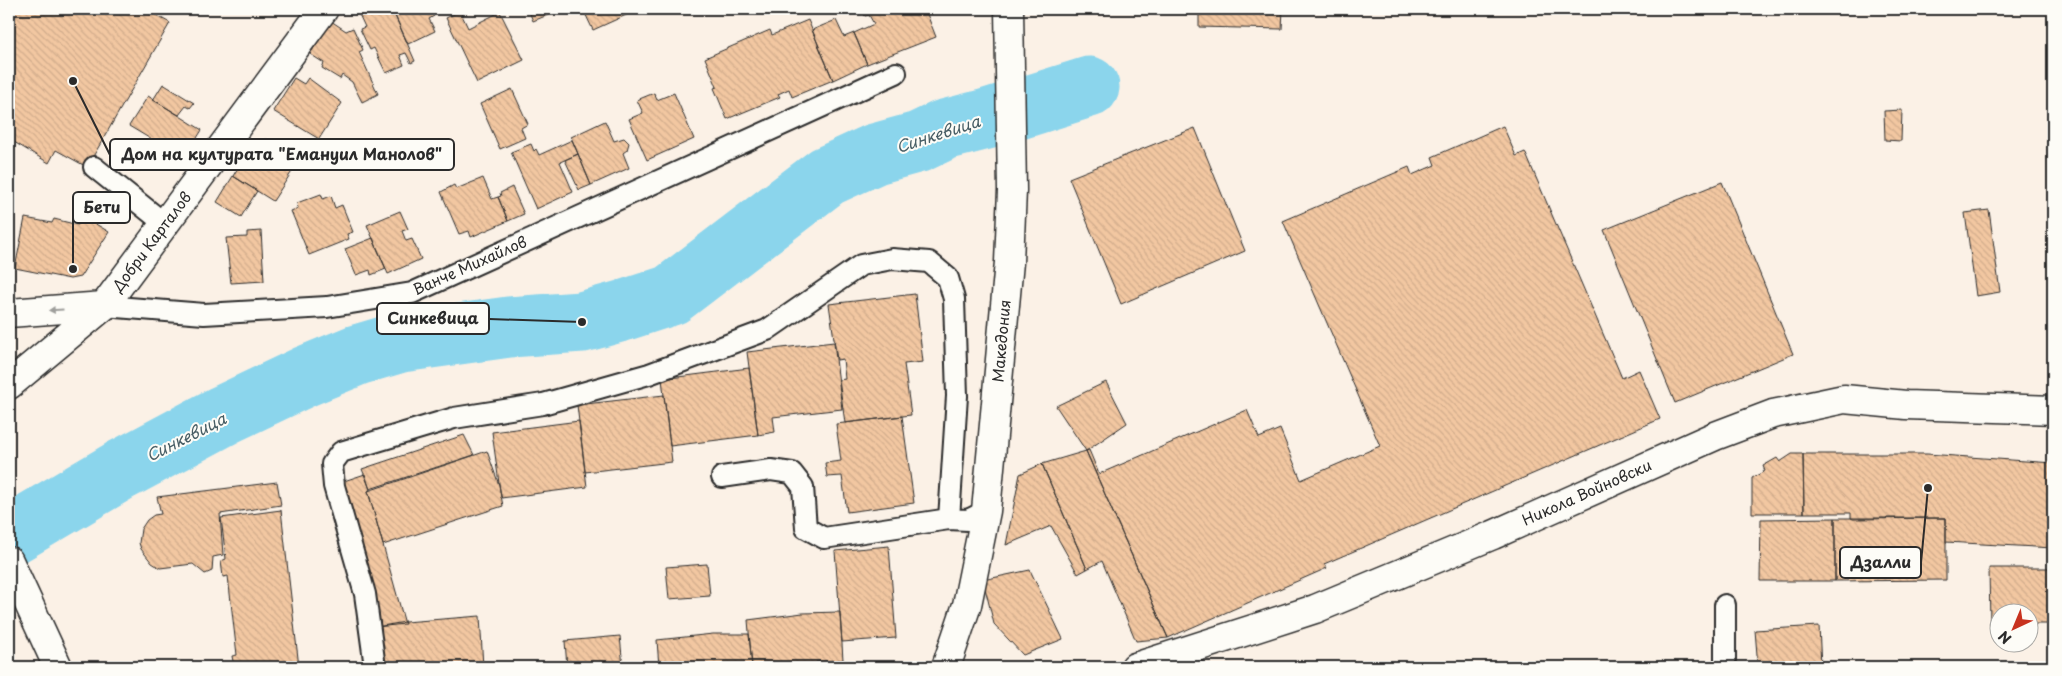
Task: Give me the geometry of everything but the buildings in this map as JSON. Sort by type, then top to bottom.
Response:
[{"type":"street","name":"Добри Карталов","points":[[104,306],[324,9]]},
{"type":"street","name":"Македония","points":[[946,667],[967,605],[986,512],[1009,262],[1012,190],[1009,9]]},
{"type":"street","points":[[9,313],[104,306]]},
{"type":"street","points":[[9,385],[104,306]]},
{"type":"street","name":"Никола Войновски","points":[[1135,667],[1315,609],[1493,535],[1715,436],[1772,414],[1844,400],[1906,405],[2053,410]]},
{"type":"street","points":[[9,561],[58,667]]},
{"type":"lane","name":"Ванче Михайлов","points":[[104,306],[204,314],[327,307],[412,293],[896,73]]},
{"type":"lane","points":[[94,167],[165,224]]},
{"type":"lane","points":[[375,667],[365,594],[334,486],[332,464],[341,452],[454,418],[543,404],[650,374],[767,330],[861,265],[892,259],[929,262],[948,278],[954,299],[957,396],[949,519]]},
{"type":"lane","points":[[722,477],[771,470],[792,473],[803,487],[806,528],[824,538],[949,519],[968,520],[986,512]]},
{"type":"lane","points":[[1725,605],[1725,667]]},
{"type":"waterway","name":"Синкевица","points":[[9,536],[121,470],[224,415],[306,376],[357,355],[401,342],[509,327],[582,322],[671,295],[827,176],[875,154],[919,142],[944,130],[987,119],[1089,87]]},
{"type":"place","name":"Дом на културата \"Емануил Манолов\"","points":[[73,81]]},
{"type":"place","name":"Бети","points":[[73,269]]},
{"type":"place","name":"Синкевица","points":[[582,322]]},
{"type":"place","name":"Дзалли","points":[[1928,488]]}]
